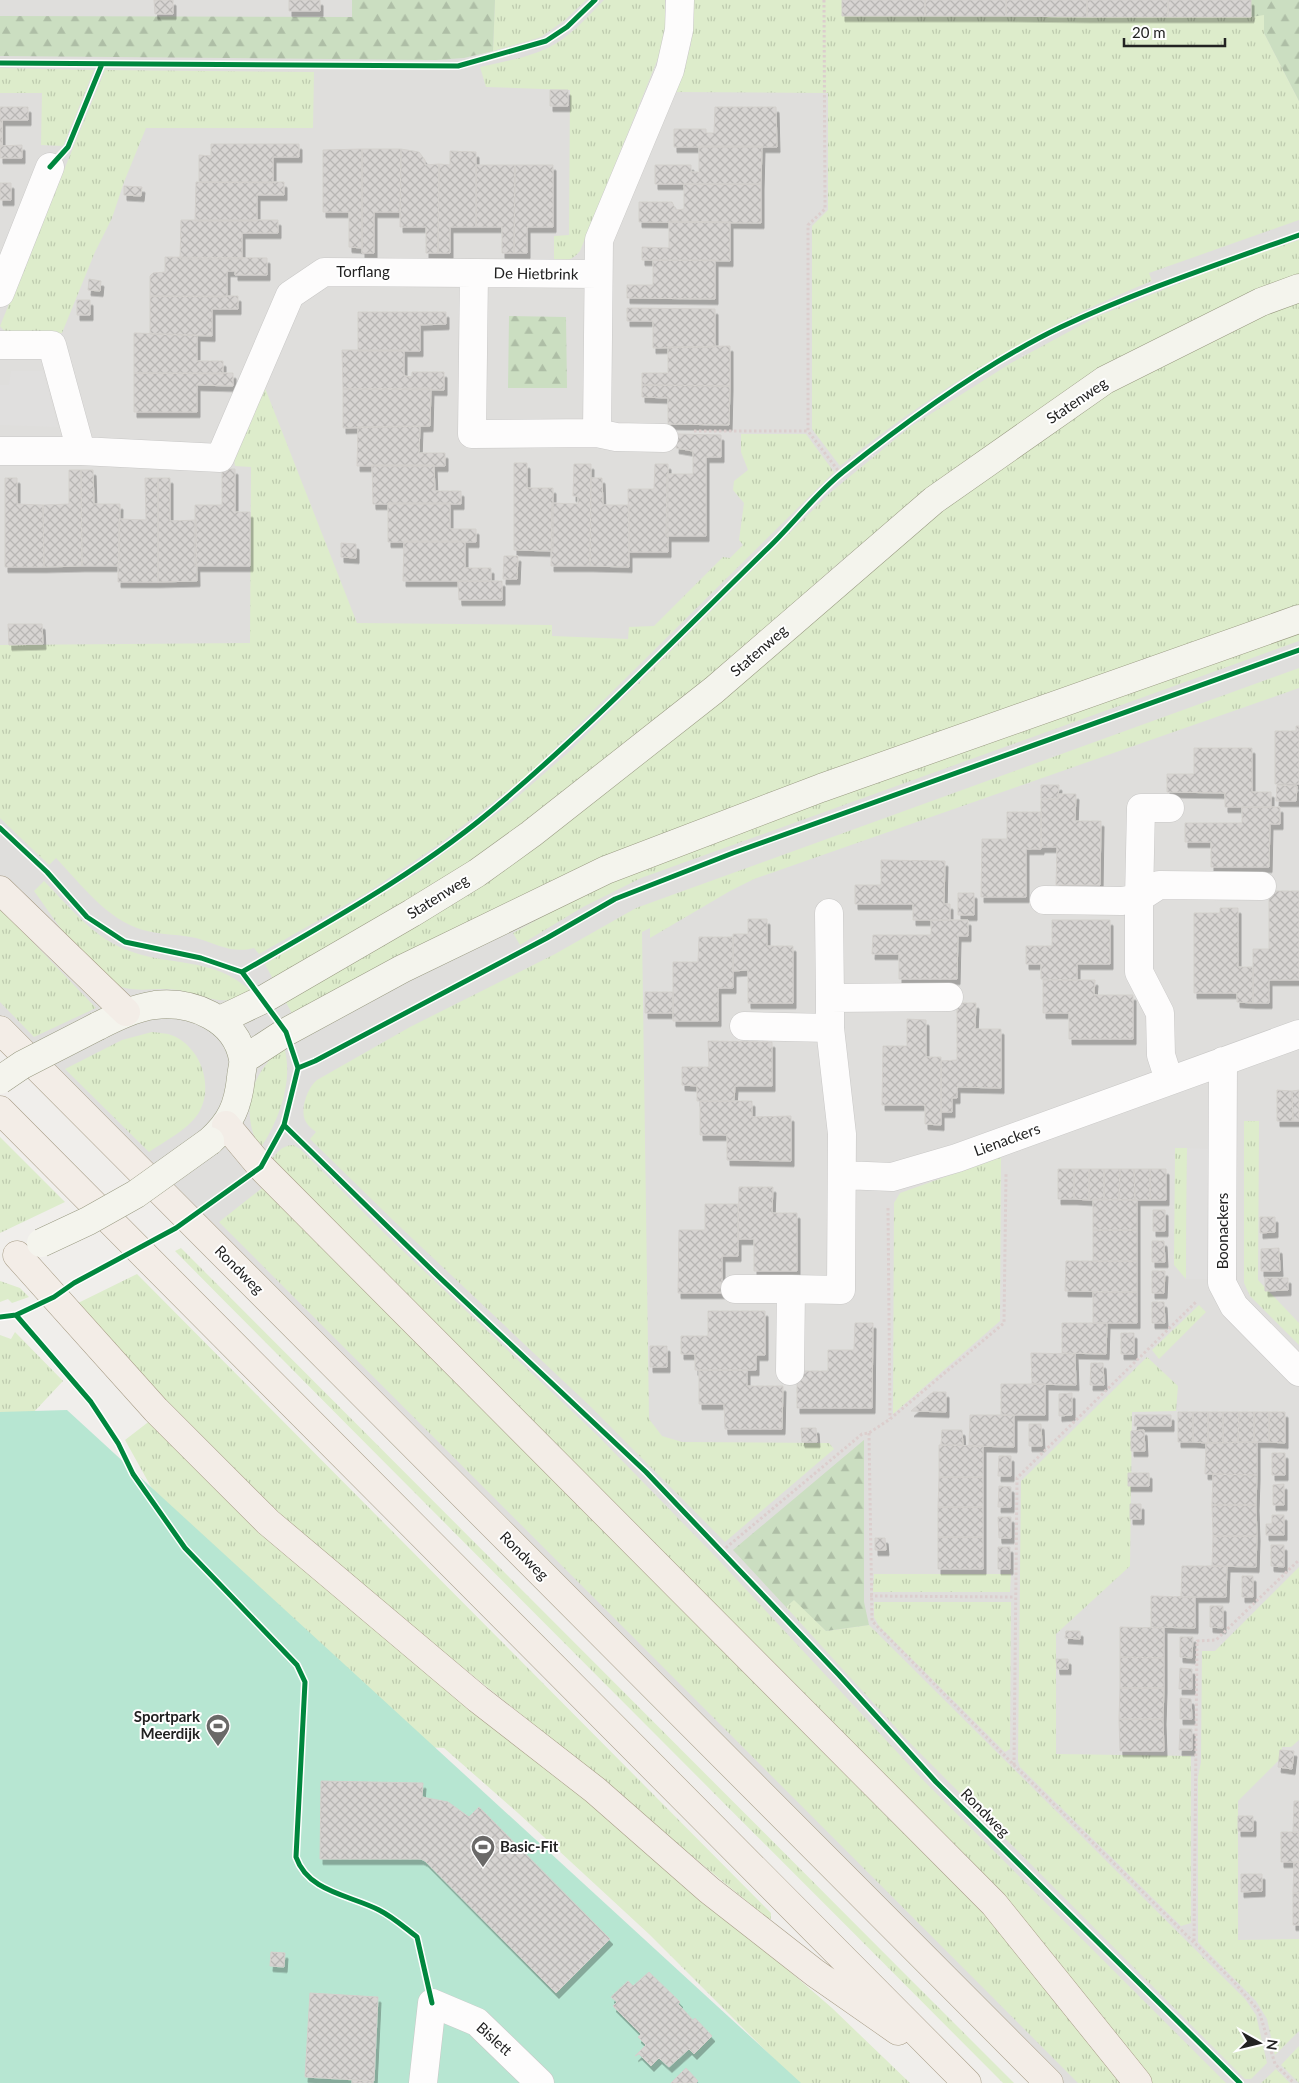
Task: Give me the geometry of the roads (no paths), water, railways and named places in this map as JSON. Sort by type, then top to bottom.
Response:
[{"type":"main road","points":[[0,890],[126,1012]]},
{"type":"main road","name":"Rondweg","points":[[0,1030],[1049,2083]]},
{"type":"main road","points":[[0,1110],[961,2078]]},
{"type":"main road","points":[[218,1133],[261,1167],[994,1904],[1138,2083]]},
{"type":"main road","points":[[8,1258],[268,1522],[478,1699],[595,1790],[709,1890],[815,1973],[961,2078]]},
{"type":"street","points":[[597,433],[599,240],[670,70],[679,30],[680,0]]},
{"type":"street","points":[[0,294],[50,167]]},
{"type":"street","name":"Torflang","points":[[0,450],[81,451],[220,458],[290,294],[324,272],[474,273]]},
{"type":"street","points":[[474,273],[472,434],[597,433],[616,437],[664,438]]},
{"type":"street","name":"De Hietbrink","points":[[474,273],[598,274]]},
{"type":"street","name":"Statenweg","points":[[220,1020],[264,999],[396,922],[477,873],[531,834],[714,690],[934,500],[1105,380],[1261,302],[1299,288]]},
{"type":"street","points":[[0,346],[52,345],[81,451]]},
{"type":"street","points":[[243,1060],[286,1032],[402,969],[606,870],[821,788],[1299,619]]},
{"type":"street","points":[[1169,1080],[1161,1055],[1160,1013],[1139,972],[1139,898],[1141,808],[1170,808]]},
{"type":"street","points":[[1044,900],[1122,901],[1139,898],[1159,885],[1262,886]]},
{"type":"street","points":[[735,1289],[841,1290],[842,1134],[830,1028],[829,913]]},
{"type":"street","points":[[830,998],[950,997]]},
{"type":"street","points":[[0,1080],[22,1065],[126,1012],[155,1005],[180,1005],[196,1008],[220,1020],[234,1037],[243,1060],[239,1097],[218,1133],[136,1194],[88,1221],[8,1258]]},
{"type":"street","points":[[744,1026],[830,1028]]},
{"type":"street","name":"Lienackers","points":[[842,1175],[892,1177],[1006,1140],[1299,1034]]},
{"type":"street","name":"Boonackers","points":[[1223,1061],[1222,1283],[1234,1306],[1299,1372]]},
{"type":"street","points":[[790,1371],[791,1289]]},
{"type":"street","name":"Bislett","points":[[423,2083],[432,2003],[478,2022],[540,2083]]},
{"type":"place","name":"Sportpark Meerdijk","points":[[218,1747]]},
{"type":"place","name":"Basic-Fit","points":[[483,1868]]}]
